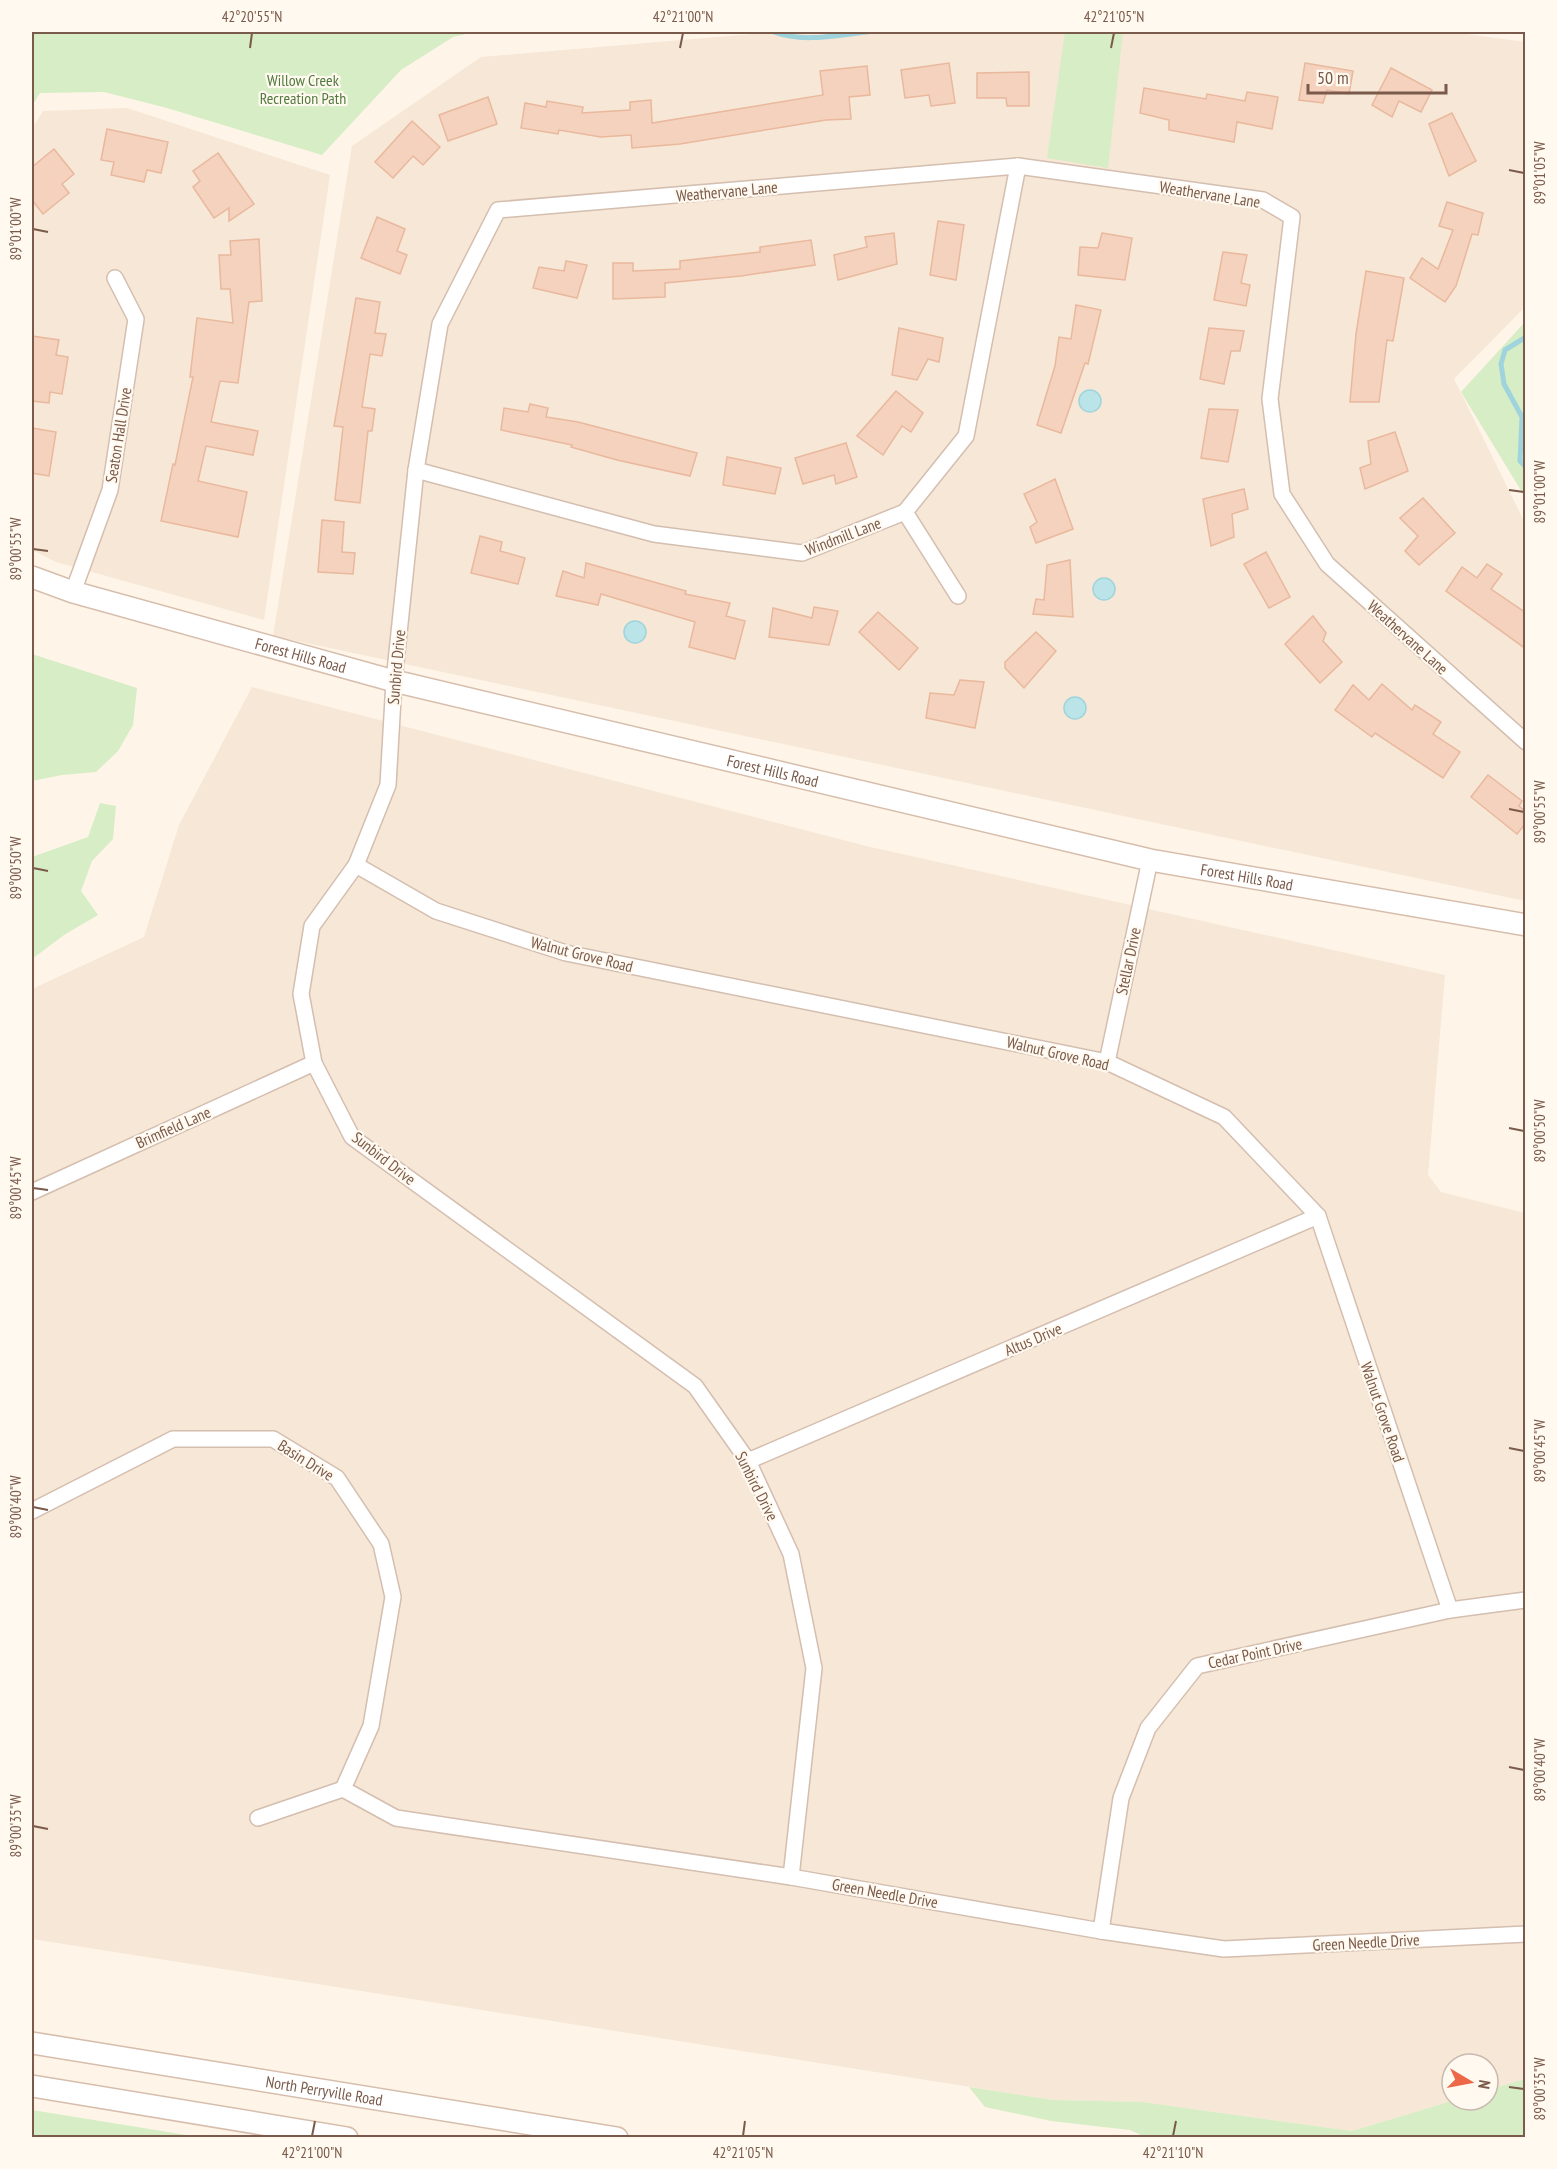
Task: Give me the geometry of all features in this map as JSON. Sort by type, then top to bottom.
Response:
[{"type":"street","name":"Weathervane Lane","points":[[498,210],[1018,166],[1263,200],[1292,217],[1270,399],[1282,494],[1327,564],[1526,742]]},
{"type":"street","points":[[958,596],[906,512],[966,436],[1018,166]]},
{"type":"street","name":"Sunbird Drive","points":[[498,210],[440,324],[416,470],[394,681],[388,785],[356,865],[312,926],[301,994],[314,1063],[352,1137],[695,1386],[748,1461],[790,1554],[814,1668],[791,1877]]},
{"type":"street","name":"Seaton Hall Drive","points":[[73,592],[110,490],[136,319],[115,278]]},
{"type":"street","name":"Windmill Lane","points":[[416,470],[654,534],[802,553],[906,512]]},
{"type":"street","name":"Forest Hills Road","points":[[32,577],[73,592],[394,681],[1150,860],[1526,925]]},
{"type":"street","name":"Stellar Drive","points":[[1107,1062],[1150,860]]},
{"type":"street","name":"Walnut Grove Road","points":[[356,865],[436,911],[566,953],[1107,1062],[1224,1117],[1318,1216],[1450,1610]]},
{"type":"street","name":"Brimfield Lane","points":[[32,1191],[314,1063]]},
{"type":"street","name":"Altus Drive","points":[[748,1461],[1318,1216]]},
{"type":"street","name":"Basin Drive","points":[[32,1511],[173,1439],[273,1439],[337,1478],[381,1544],[393,1597],[371,1726],[343,1789]]},
{"type":"street","name":"Cedar Point Drive","points":[[1101,1930],[1121,1798],[1148,1728],[1197,1666],[1450,1610],[1526,1600]]},
{"type":"street","points":[[258,1818],[343,1789]]},
{"type":"street","name":"Green Needle Drive","points":[[343,1789],[396,1818],[791,1877],[1224,1949],[1526,1934]]},
{"type":"street","name":"North Perryville Road","points":[[32,2043],[617,2138]]},
{"type":"street","points":[[32,2086],[346,2138]]},
{"type":"shaded area","points":[[777,32],[1452,32],[1525,42],[1525,307],[1454,379],[1525,523],[1525,901],[273,636],[352,146],[481,57]]},
{"type":"shaded area","points":[[127,108],[330,175],[264,620],[56,562],[32,550],[32,129],[43,111]]},
{"type":"shaded area","points":[[252,687],[866,846],[1445,975],[1428,1175],[1441,1192],[1525,1213],[1525,2079],[1500,2086],[1500,2052],[1440,2052],[1440,2105],[1352,2131],[1142,2102],[1053,2100],[32,1939],[32,989],[144,937],[179,825]]},
{"type":"green space","name":"Willow Creek Recreation Path","points":[[32,32],[475,32],[453,37],[401,70],[322,155],[167,108],[104,92],[40,93],[32,106]]},
{"type":"green space","points":[[1065,32],[1123,32],[1108,168],[1047,158]]},
{"type":"green space","points":[[1525,322],[1525,497],[1461,392]]},
{"type":"green space","points":[[32,654],[137,688],[133,725],[118,751],[96,772],[32,781]]},
{"type":"green space","points":[[100,803],[116,806],[113,839],[92,861],[81,891],[98,915],[64,935],[32,959],[32,857],[88,837]]},
{"type":"green space","points":[[1525,2079],[1525,2138],[1145,2137],[1130,2130],[1051,2121],[985,2107],[969,2087],[1053,2100],[1142,2102],[1352,2131],[1440,2105],[1440,2112],[1500,2112],[1500,2086]]},
{"type":"green space","points":[[32,2110],[199,2137],[32,2137]]},
{"type":"water","points":[[1090,390],[1098,393],[1101,401],[1098,409],[1090,412],[1082,409],[1079,401],[1082,393]]},
{"type":"water","points":[[1104,578],[1112,581],[1115,589],[1112,597],[1104,600],[1096,597],[1093,589],[1096,581]]},
{"type":"water","points":[[635,621],[643,624],[646,632],[643,640],[635,643],[627,640],[624,632],[627,624]]},
{"type":"water","points":[[1075,697],[1083,700],[1086,708],[1083,716],[1075,719],[1067,716],[1064,708],[1067,700]]},
{"type":"building","points":[[949,63],[955,103],[931,106],[929,95],[905,98],[901,70]]},
{"type":"building","points":[[1305,63],[1353,71],[1349,94],[1327,90],[1323,103],[1299,100]]},
{"type":"building","points":[[867,66],[870,95],[849,97],[851,119],[826,120],[680,144],[632,148],[631,135],[601,137],[559,130],[558,134],[521,128],[525,103],[546,107],[547,101],[583,107],[582,113],[630,110],[630,102],[651,100],[652,123],[823,95],[820,71]]},
{"type":"building","points":[[1391,68],[1432,90],[1421,112],[1399,101],[1392,117],[1372,105]]},
{"type":"building","points":[[1029,72],[1029,106],[1007,106],[1006,98],[977,98],[977,73]]},
{"type":"building","points":[[1144,88],[1206,99],[1207,94],[1245,101],[1247,92],[1278,97],[1272,129],[1237,122],[1234,142],[1169,130],[1169,120],[1140,113]]},
{"type":"building","points":[[488,97],[497,124],[448,141],[439,115]]},
{"type":"building","points":[[1452,113],[1476,161],[1449,176],[1429,124]]},
{"type":"building","points":[[412,121],[440,147],[423,165],[413,156],[393,178],[375,162]]},
{"type":"building","points":[[107,129],[168,142],[161,173],[147,170],[144,182],[111,175],[114,162],[101,160]]},
{"type":"building","points":[[54,149],[74,174],[62,184],[69,193],[43,214],[32,200],[32,167]]},
{"type":"building","points":[[218,153],[254,204],[229,221],[229,208],[214,218],[193,187],[200,181],[193,171]]},
{"type":"building","points":[[1447,202],[1483,213],[1478,235],[1472,234],[1456,286],[1445,302],[1410,278],[1422,258],[1438,269],[1453,230],[1439,226]]},
{"type":"building","points":[[377,217],[405,229],[397,251],[407,255],[400,274],[361,258]]},
{"type":"building","points":[[938,221],[964,225],[956,280],[930,275]]},
{"type":"building","points":[[894,233],[897,264],[838,280],[834,255],[867,247],[865,237]]},
{"type":"building","points":[[1102,233],[1132,238],[1125,280],[1078,275],[1080,247],[1098,248]]},
{"type":"building","points":[[259,239],[262,301],[249,302],[238,383],[220,381],[211,422],[258,431],[253,455],[206,446],[198,481],[247,492],[238,537],[161,521],[193,377],[190,377],[197,318],[233,323],[230,289],[221,289],[219,255],[231,255],[230,241]]},
{"type":"building","points":[[811,240],[815,265],[741,276],[665,283],[665,297],[613,299],[613,263],[633,263],[633,271],[680,269],[680,261],[760,252],[760,247]]},
{"type":"building","points":[[1223,252],[1247,255],[1241,283],[1250,285],[1246,306],[1214,300]]},
{"type":"building","points":[[566,261],[587,265],[577,298],[533,288],[539,267],[564,271]]},
{"type":"building","points":[[1366,271],[1404,278],[1393,341],[1387,340],[1379,402],[1350,402],[1356,334]]},
{"type":"building","points":[[356,298],[380,302],[375,333],[386,334],[382,356],[370,354],[362,407],[375,409],[372,431],[368,431],[360,503],[335,500],[343,427],[334,426]]},
{"type":"building","points":[[1076,305],[1101,310],[1088,364],[1085,363],[1061,433],[1037,425],[1055,366],[1059,337],[1071,339]]},
{"type":"building","points":[[899,328],[943,338],[939,362],[928,359],[917,380],[892,375]]},
{"type":"building","points":[[1209,328],[1244,331],[1240,351],[1231,351],[1224,384],[1200,379]]},
{"type":"building","points":[[32,336],[59,340],[56,355],[68,357],[62,394],[50,392],[49,403],[32,401]]},
{"type":"building","points":[[896,391],[923,413],[911,432],[902,426],[883,455],[857,436]]},
{"type":"building","points":[[530,404],[548,408],[546,417],[578,422],[697,453],[690,476],[617,460],[571,447],[572,445],[501,430],[504,408],[528,412]]},
{"type":"building","points":[[1209,409],[1238,410],[1228,462],[1201,458]]},
{"type":"building","points":[[32,428],[56,432],[49,476],[32,473]]},
{"type":"building","points":[[1395,432],[1408,471],[1365,489],[1360,468],[1371,464],[1368,441]]},
{"type":"building","points":[[846,443],[857,477],[836,484],[834,475],[803,484],[795,458]]},
{"type":"building","points":[[727,457],[781,468],[775,494],[723,485]]},
{"type":"building","points":[[1055,479],[1073,529],[1036,543],[1030,527],[1037,522],[1024,494]]},
{"type":"building","points":[[1244,489],[1248,509],[1232,514],[1234,537],[1211,546],[1203,499]]},
{"type":"building","points":[[1423,498],[1455,533],[1419,565],[1405,551],[1418,536],[1400,518]]},
{"type":"building","points":[[322,520],[344,522],[342,552],[355,553],[353,574],[318,572]]},
{"type":"building","points":[[480,536],[502,542],[500,551],[525,558],[518,584],[471,573]]},
{"type":"building","points":[[1266,552],[1290,597],[1269,608],[1244,564]]},
{"type":"building","points":[[1070,560],[1073,617],[1033,614],[1036,599],[1044,600],[1047,565]]},
{"type":"building","points":[[586,563],[686,591],[685,594],[730,603],[726,616],[745,621],[735,659],[689,647],[695,622],[601,594],[598,605],[556,596],[563,571],[584,578]]},
{"type":"building","points":[[1487,564],[1502,574],[1491,589],[1526,613],[1526,649],[1446,591],[1462,567],[1477,578]]},
{"type":"building","points":[[814,607],[838,611],[829,645],[769,637],[773,608],[812,618]]},
{"type":"building","points":[[878,612],[918,648],[899,670],[859,632]]},
{"type":"building","points":[[1313,616],[1326,633],[1323,641],[1342,662],[1320,683],[1285,644]]},
{"type":"building","points":[[1036,632],[1056,651],[1024,688],[1005,668],[1005,662]]},
{"type":"building","points":[[960,680],[984,682],[975,728],[926,718],[930,693],[954,695]]},
{"type":"building","points":[[1382,684],[1412,710],[1415,705],[1441,722],[1433,734],[1460,752],[1443,778],[1375,733],[1372,737],[1335,710],[1353,685],[1369,700]]},
{"type":"building","points":[[1488,775],[1522,801],[1519,806],[1526,812],[1526,823],[1517,834],[1471,797]]},
{"type":"waterway","points":[[774,32],[808,38],[867,32]]},
{"type":"waterway","points":[[1526,337],[1505,350],[1501,364],[1504,384],[1522,417],[1520,461],[1526,467]]}]
